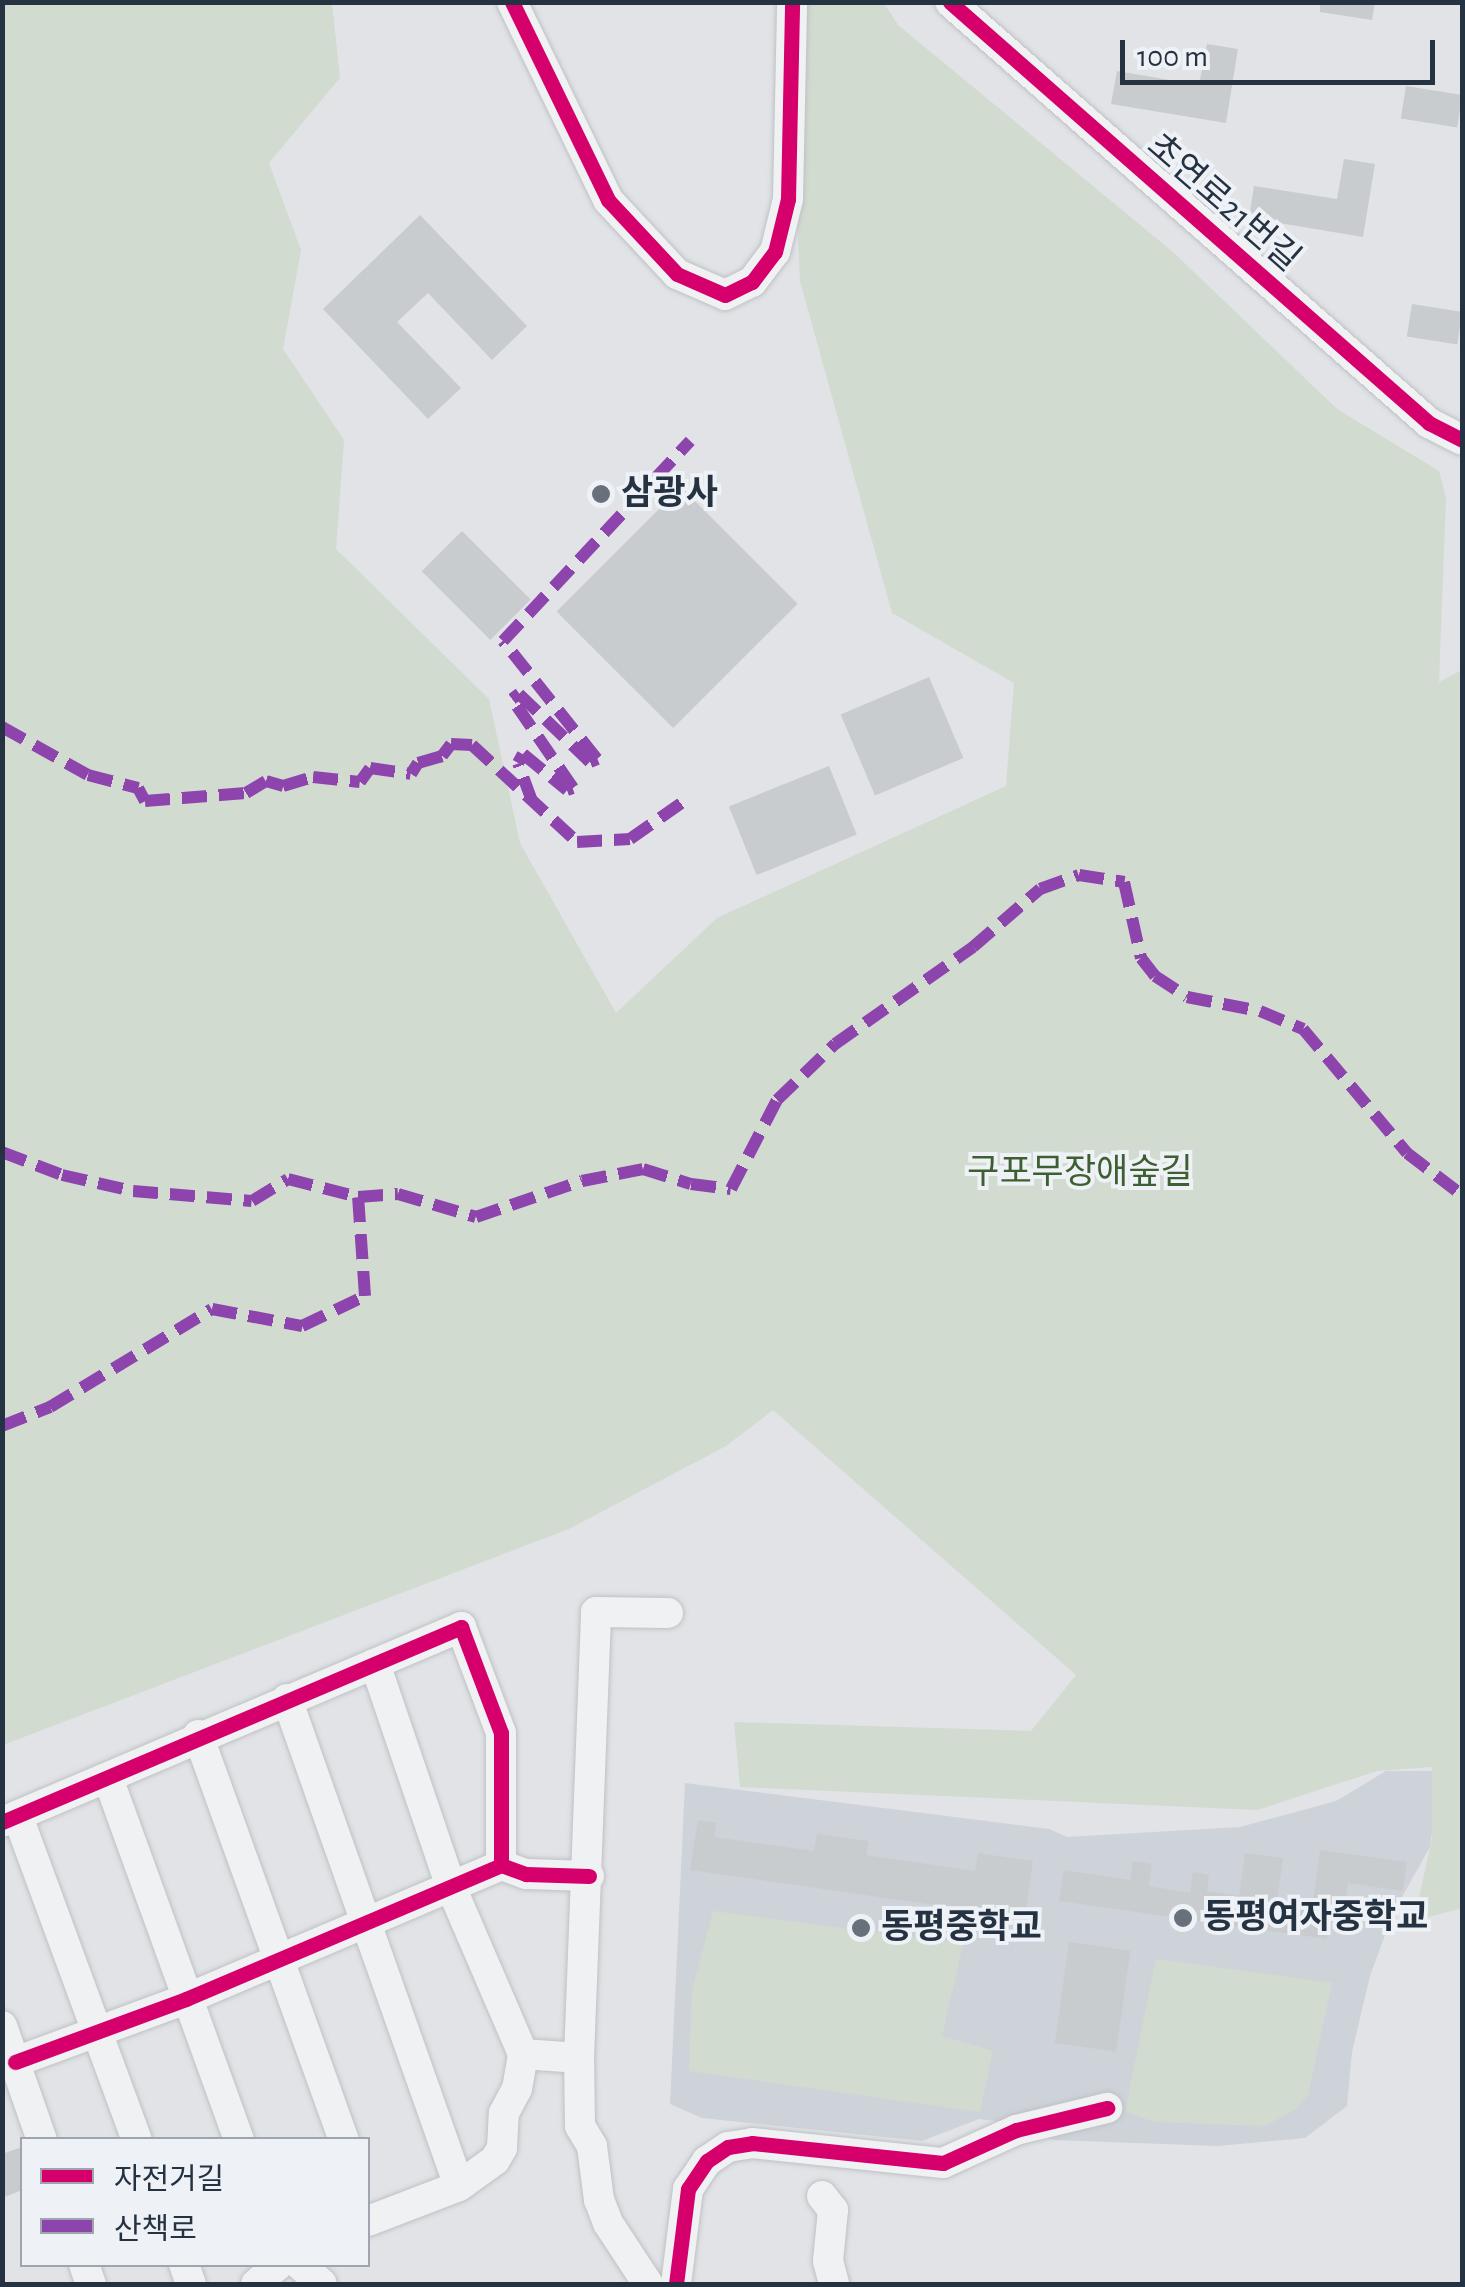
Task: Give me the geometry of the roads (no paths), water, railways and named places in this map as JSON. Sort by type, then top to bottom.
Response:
[{"type":"street","points":[[512,2],[608,200],[677,274],[725,295],[752,282],[775,252],[788,199],[792,2]]},
{"type":"street","name":"초연로21번길","points":[[950,2],[1429,423],[1462,440]]},
{"type":"street","points":[[648,2284],[608,2223],[600,2200],[592,2146],[580,2126],[579,2058],[596,1612],[668,1613]]},
{"type":"street","points":[[136,2137],[98,2033],[10,1820],[198,1735],[461,1626],[501,1733],[501,1865]]},
{"type":"street","points":[[370,2215],[458,2186],[495,2160],[502,2148],[504,2113],[517,2089],[523,2054],[451,1887],[375,1664]]},
{"type":"street","points":[[287,1699],[458,2186]]},
{"type":"street","points":[[198,1735],[343,2137]]},
{"type":"street","points":[[108,1778],[238,2137]]},
{"type":"street","points":[[15,2062],[186,1999],[501,1865],[526,1874],[588,1876]]},
{"type":"street","points":[[2,2026],[41,2137]]},
{"type":"street","points":[[523,2054],[579,2058]]},
{"type":"street","points":[[676,2284],[688,2188],[707,2161],[728,2147],[752,2143],[943,2163],[1016,2130],[1108,2108]]},
{"type":"street","points":[[822,2196],[833,2210],[828,2260],[834,2284]]},
{"type":"street","points":[[256,2284],[276,2267]]},
{"type":"place","name":"삼광사","points":[[601,494]]},
{"type":"place","name":"동평여자중학교","points":[[1183,1918]]},
{"type":"place","name":"동평중학교","points":[[861,1928]]},
{"type":"park label","name":"구포무장애숲길","points":[[1080,1173]]}]
